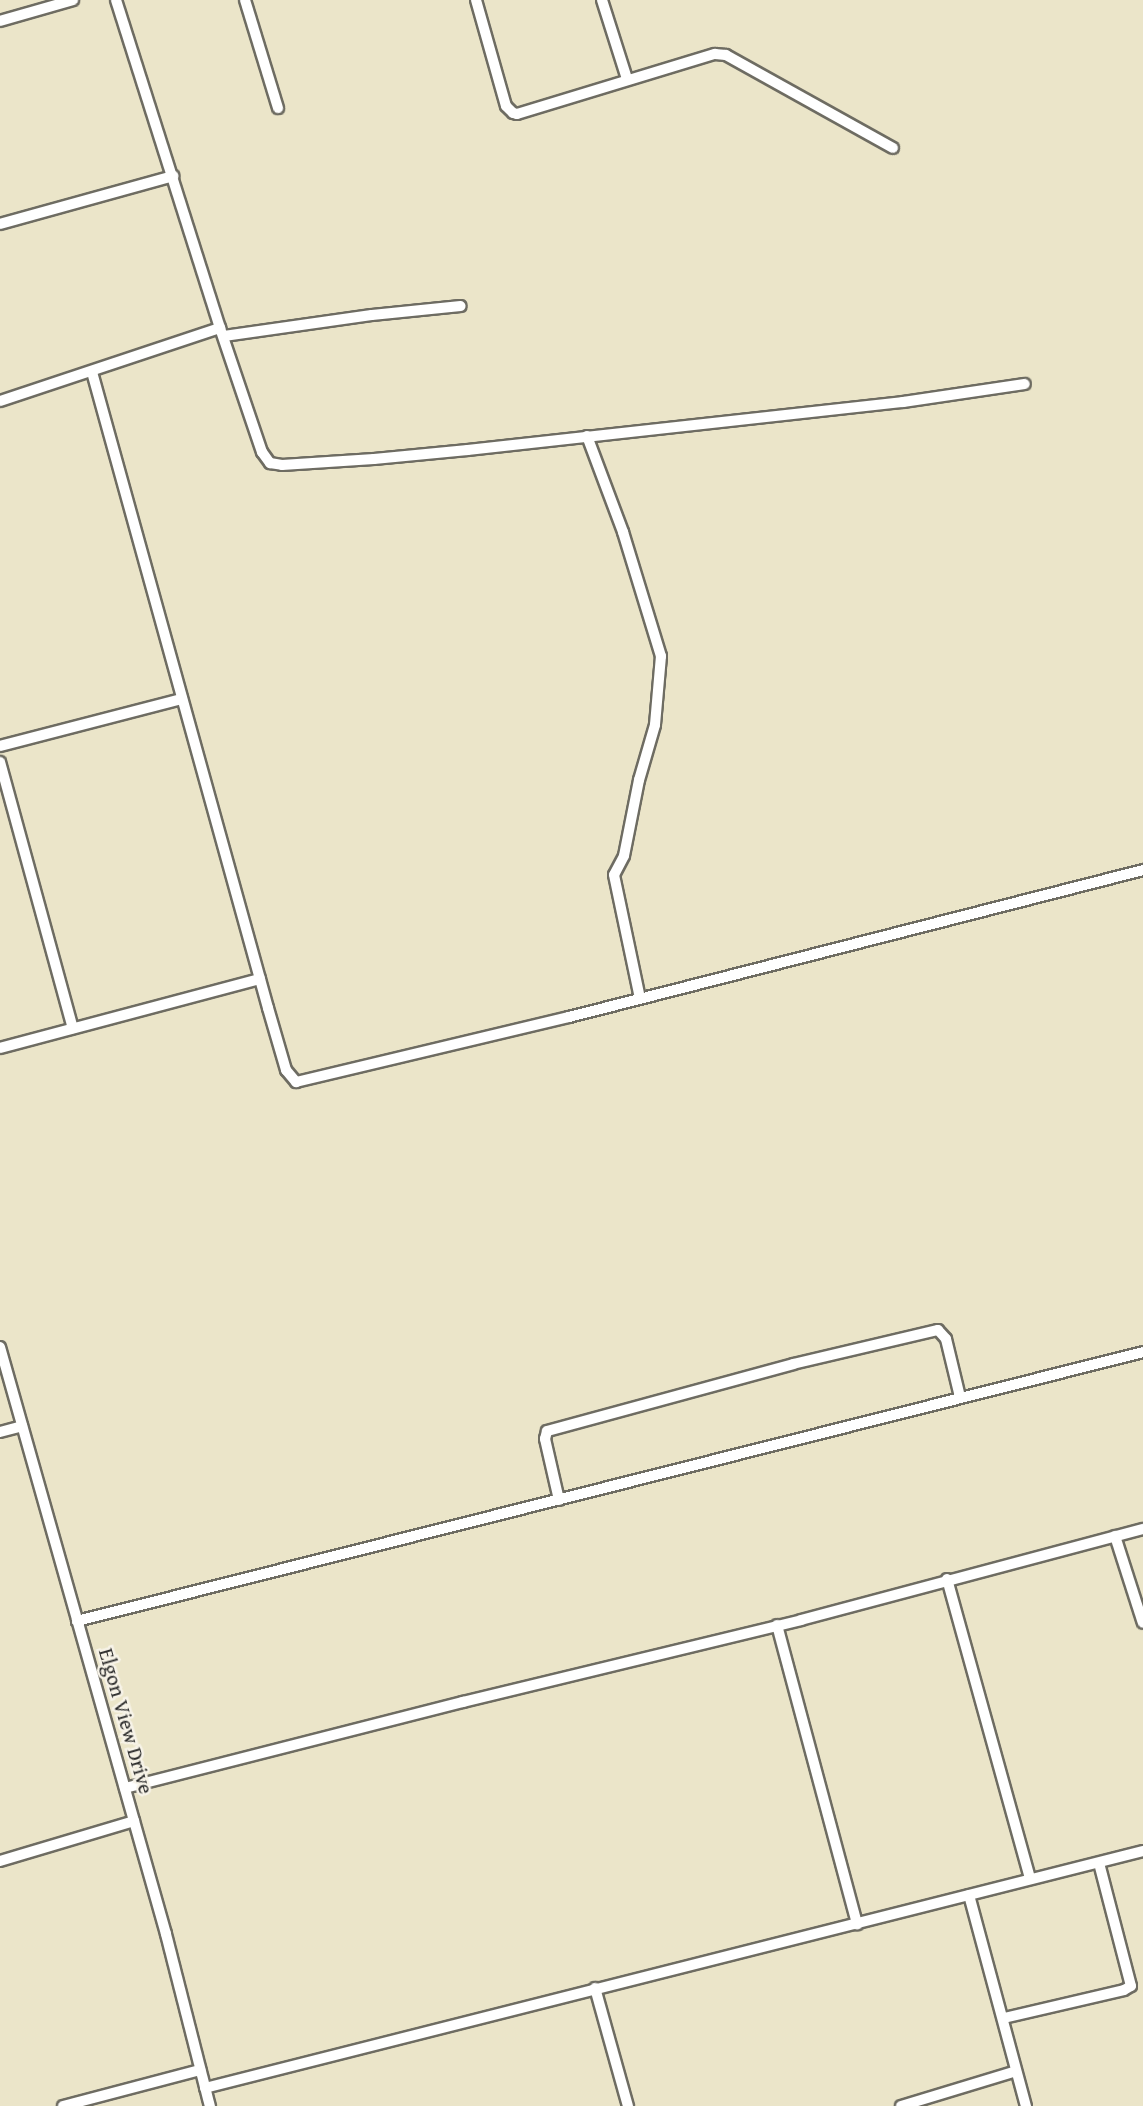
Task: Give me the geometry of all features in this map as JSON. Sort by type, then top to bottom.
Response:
[{"type":"street","points":[[0,21],[73,0]]},
{"type":"street","points":[[116,0],[222,332],[262,452],[270,463],[374,459],[903,402],[1025,384]]},
{"type":"street","points":[[245,0],[278,108]]},
{"type":"street","points":[[476,0],[506,106],[513,113],[517,114],[699,57],[726,55],[893,148]]},
{"type":"street","points":[[602,0],[627,79]]},
{"type":"street","points":[[0,224],[173,176]]},
{"type":"street","points":[[0,401],[222,332],[461,306]]},
{"type":"street","points":[[92,372],[286,1070],[296,1082],[1143,870]]},
{"type":"street","points":[[587,436],[623,532],[661,656],[655,726],[639,780],[624,856],[614,875],[640,998]]},
{"type":"street","points":[[0,746],[182,699]]},
{"type":"street","points":[[0,762],[73,1028]]},
{"type":"street","points":[[0,1048],[260,979]]},
{"type":"street","points":[[559,1500],[545,1439],[547,1430],[793,1364],[938,1331],[946,1339],[960,1397]]},
{"type":"street","name":"Elgon View Drive","points":[[0,1347],[125,1788],[209,2106]]},
{"type":"street","points":[[77,1621],[1143,1352]]},
{"type":"street","points":[[0,1432],[22,1426]]},
{"type":"street","points":[[125,1788],[777,1625],[1143,1529]]},
{"type":"street","points":[[1115,1536],[1143,1623]]},
{"type":"street","points":[[947,1580],[1030,1880]]},
{"type":"street","points":[[777,1625],[857,1924]]},
{"type":"street","points":[[0,1861],[134,1821]]},
{"type":"street","points":[[205,2088],[1143,1851]]},
{"type":"street","points":[[1004,2018],[1124,1990],[1131,1986],[1099,1863]]},
{"type":"street","points":[[969,1895],[1026,2106]]},
{"type":"street","points":[[595,1988],[628,2106]]},
{"type":"street","points":[[63,2106],[200,2070]]},
{"type":"street","points":[[901,2106],[1016,2071]]}]
